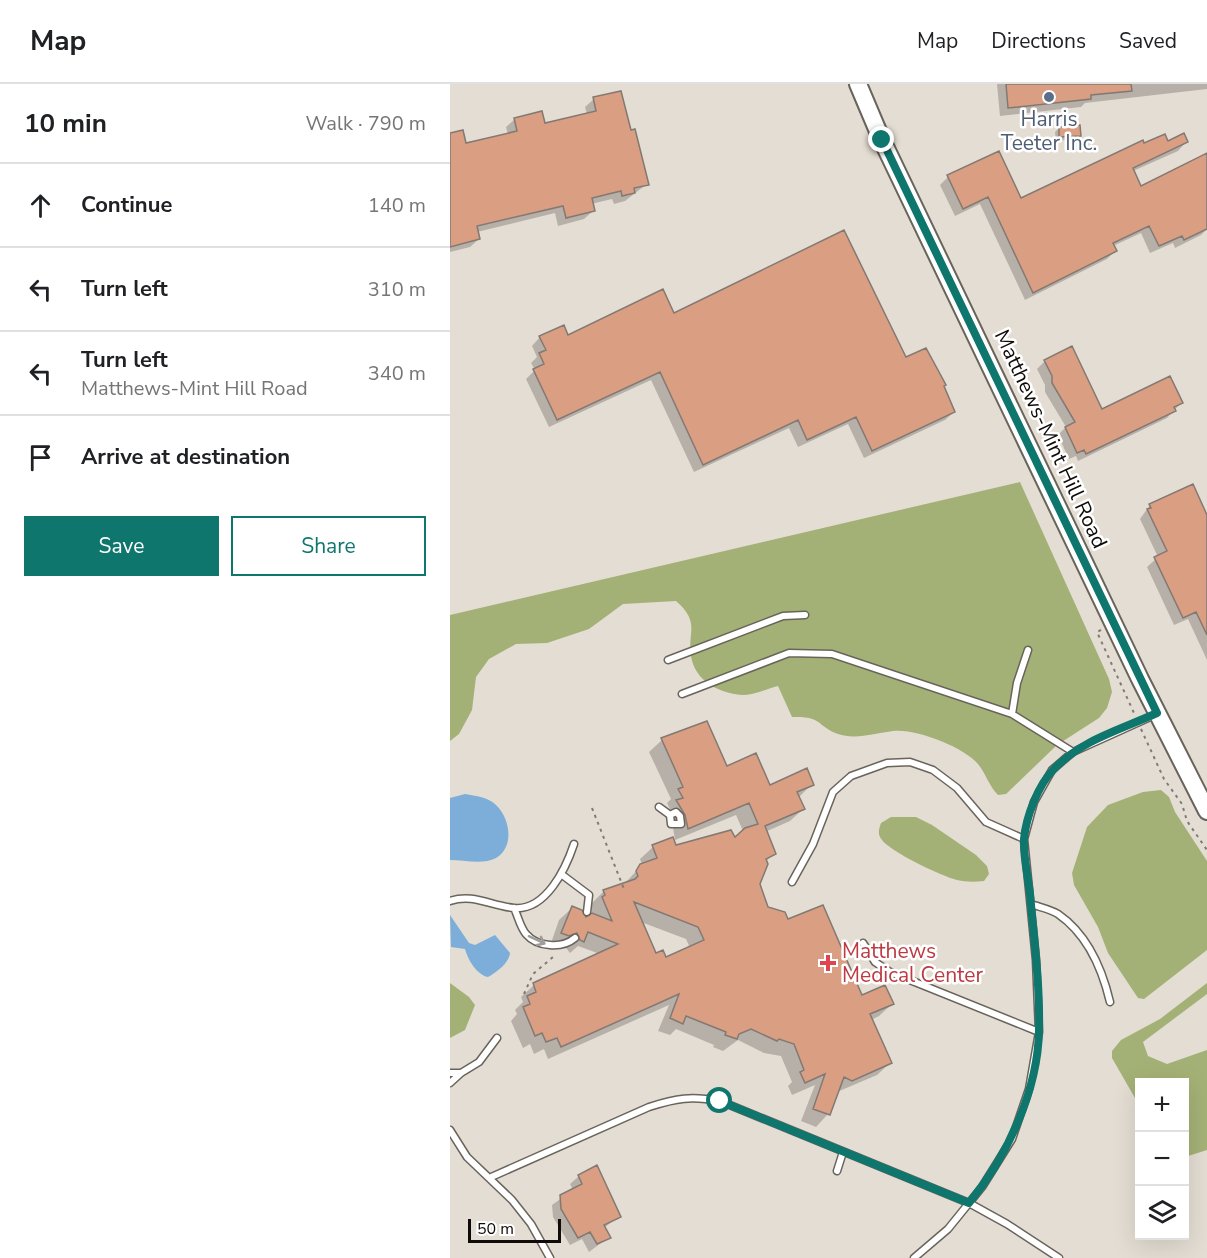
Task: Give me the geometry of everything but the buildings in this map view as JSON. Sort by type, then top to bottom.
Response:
[{"type":"main road","name":"Matthews-Mint Hill Road","points":[[858,84],[880,136],[1157,713],[1207,811]]},
{"type":"lane","points":[[668,660],[783,616],[805,615]]},
{"type":"lane","points":[[1012,714],[1017,683],[1028,650]]},
{"type":"lane","points":[[682,694],[789,653],[832,654],[1012,714],[1073,752]]},
{"type":"lane","points":[[914,1258],[948,1229],[982,1187],[1012,1139],[1029,1089],[1039,1032],[1031,904],[1024,839],[1034,802],[1052,770],[1073,752],[1157,713]]},
{"type":"lane","points":[[792,882],[813,844],[823,812],[833,792],[851,776],[887,763],[910,762],[933,770],[957,788],[986,822],[1024,839]]},
{"type":"lane","points":[[659,807],[670,814]]},
{"type":"lane","points":[[450,901],[474,898],[514,908],[535,902],[552,887],[561,874],[574,844]]},
{"type":"lane","points":[[561,874],[589,895],[587,912]]},
{"type":"lane","points":[[1031,904],[1056,912],[1079,933],[1092,952],[1110,1002]]},
{"type":"lane","points":[[514,908],[524,932],[536,942],[564,945],[575,938]]},
{"type":"lane","points":[[864,943],[875,962],[890,972],[1039,1032]]},
{"type":"lane","points":[[450,1083],[479,1062],[497,1038]]},
{"type":"lane","points":[[450,1072],[461,1073]]},
{"type":"lane","points":[[489,1178],[676,1098],[720,1101],[969,1203],[1007,1224],[1059,1258]]},
{"type":"lane","points":[[450,1130],[467,1157],[512,1200],[531,1224],[550,1258]]},
{"type":"lane","points":[[837,1171],[843,1152]]},
{"type":"path","points":[[1097,632],[1132,709]]},
{"type":"path","points":[[1143,734],[1164,779],[1182,804],[1187,822],[1207,850]]},
{"type":"path","points":[[592,808],[624,889]]},
{"type":"path","points":[[524,994],[533,974],[553,957]]},
{"type":"green space","points":[[1020,482],[1109,679],[1112,692],[1107,708],[1099,718],[1057,745],[1006,794],[998,795],[981,768],[971,758],[951,745],[938,740],[914,732],[902,731],[845,736],[809,718],[792,717],[778,686],[742,695],[724,692],[709,684],[693,665],[690,648],[691,622],[684,609],[676,601],[623,604],[589,629],[547,643],[516,644],[489,659],[476,677],[472,710],[459,734],[450,741],[450,615]]},
{"type":"green space","points":[[1161,790],[1169,797],[1175,812],[1207,861],[1207,950],[1144,999],[1138,998],[1108,953],[1098,927],[1074,885],[1072,873],[1087,827],[1108,805],[1143,792]]},
{"type":"green space","points":[[891,817],[916,817],[932,825],[976,855],[987,866],[989,874],[984,881],[957,880],[905,857],[887,845],[879,836],[881,823]]},
{"type":"green space","points":[[450,983],[469,997],[475,1005],[465,1030],[450,1038]]},
{"type":"green space","points":[[1207,983],[1207,994],[1143,1042],[1148,1056],[1167,1064],[1207,1050],[1207,1150],[1189,1156],[1189,1078],[1135,1078],[1135,1098],[1112,1058],[1112,1051],[1121,1040],[1160,1019]]},
{"type":"water","points":[[465,794],[489,800],[505,817],[508,840],[502,853],[496,858],[479,862],[450,860],[450,798]]},
{"type":"water","points":[[450,915],[469,943],[475,945],[495,935],[510,953],[502,967],[488,977],[484,976],[468,958],[465,949],[451,947]]},
{"type":"place","name":"Harris Teeter Inc.","points":[[1049,97]]},
{"type":"place","name":"Matthews Medical Center","points":[[828,963]]},
{"type":"route","points":[[720,1101],[969,1203],[982,1187],[1012,1139],[1029,1089],[1039,1032],[1036,960],[1024,839],[1034,802],[1052,770],[1073,752],[1157,713],[882,140]]}]
